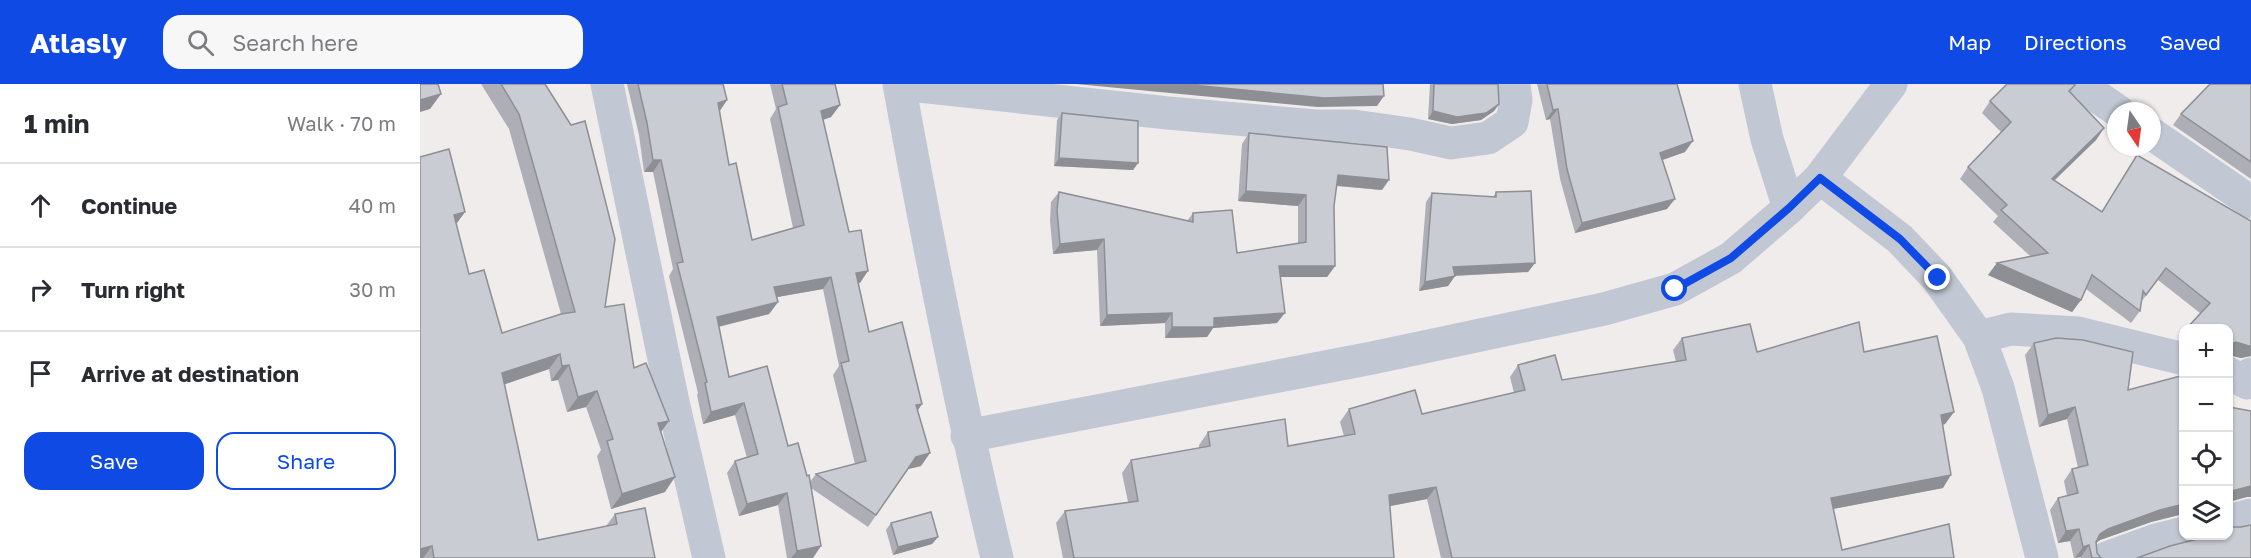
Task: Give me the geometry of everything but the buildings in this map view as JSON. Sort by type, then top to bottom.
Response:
[{"type":"street","points":[[607,84],[673,402],[709,558]]},
{"type":"street","points":[[997,558],[967,436],[926,234],[899,84],[1168,113],[1316,126],[1354,126],[1451,143],[1488,138],[1512,122],[1516,100],[1514,84]]},
{"type":"street","points":[[1755,84],[1767,139],[1789,208]]},
{"type":"street","points":[[967,436],[1372,358],[1604,309],[1675,289],[1731,258],[1789,208],[1820,178],[1892,84]]},
{"type":"street","points":[[2079,84],[2107,103]]},
{"type":"street","points":[[2161,140],[2251,202]]},
{"type":"street","points":[[1820,178],[1900,239],[1938,278],[1979,337],[1998,388],[2042,558]]},
{"type":"street","points":[[1979,337],[2011,329],[2078,333],[2179,358]]},
{"type":"street","points":[[2233,520],[2251,515]]},
{"type":"street","points":[[2106,558],[2179,535]]},
{"type":"route","points":[[1675,289],[1731,258],[1820,178],[1900,239],[1938,278]]}]
